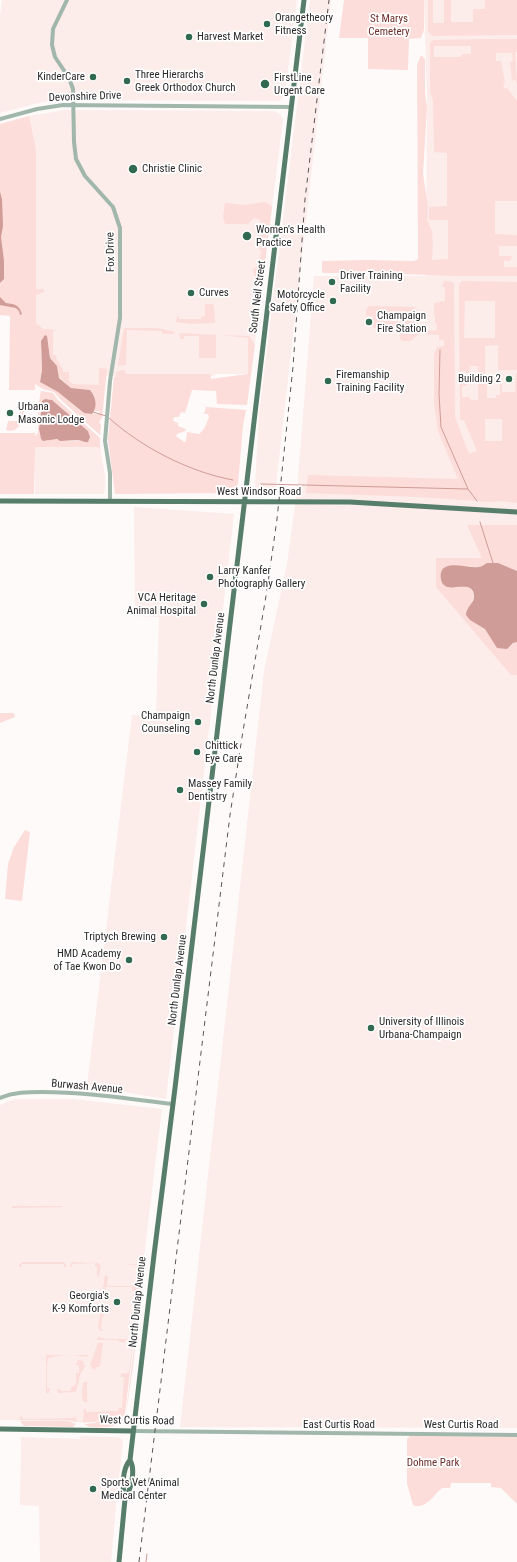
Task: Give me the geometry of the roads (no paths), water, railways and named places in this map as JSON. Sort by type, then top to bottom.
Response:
[{"type":"main road","name":"South Neil Street","points":[[245,502],[304,0]]},
{"type":"main road","name":"West Windsor Road","points":[[0,501],[350,502],[517,512]]},
{"type":"main road","name":"North Dunlap Avenue","points":[[120,1562],[125,1500],[123,1491],[126,1464],[130,1460],[245,502]]},
{"type":"main road","name":"West Curtis Road","points":[[0,1429],[133,1431]]},
{"type":"street","name":"Fox Drive","points":[[67,0],[53,29],[52,45],[55,57],[72,83],[74,105],[74,147],[78,164],[85,176],[113,207],[120,228],[120,318],[110,381],[105,441],[110,472],[110,501]]},
{"type":"street","name":"Devonshire Drive","points":[[0,119],[51,106],[74,105],[292,107]]},
{"type":"street","name":"Burwash Avenue","points":[[0,1098],[11,1094],[24,1092],[66,1092],[173,1104]]},
{"type":"street","name":"West Curtis Road","points":[[133,1431],[273,1433]]},
{"type":"street","name":"East Curtis Road","points":[[273,1433],[404,1434]]},
{"type":"street","name":"West Curtis Road","points":[[404,1434],[517,1435]]},
{"type":"waterway","points":[[440,350],[439,394],[441,427],[468,489]]},
{"type":"waterway","points":[[93,412],[106,416]]},
{"type":"waterway","points":[[109,418],[136,439],[166,457],[200,471],[233,480]]},
{"type":"waterway","points":[[261,484],[468,489],[477,501]]},
{"type":"waterway","points":[[480,522],[493,563]]},
{"type":"waterway","points":[[146,1562],[147,1554]]},
{"type":"railway","points":[[139,1562],[230,815],[267,590],[277,519],[293,367],[305,199],[329,0]]},
{"type":"place","name":"Orangetheory Fitness","points":[[267,24]]},
{"type":"place","name":"Harvest Market","points":[[189,37]]},
{"type":"place","name":"KinderCare","points":[[93,77]]},
{"type":"place","name":"Three Hierarchs Greek Orthodox Church","points":[[127,81]]},
{"type":"place","name":"FirstLine Urgent Care","points":[[265,84]]},
{"type":"place","name":"Christie Clinic","points":[[133,169]]},
{"type":"place","name":"Women's Health Practice","points":[[247,236]]},
{"type":"place","name":"Driver Training Facility","points":[[332,282]]},
{"type":"place","name":"Curves","points":[[191,293]]},
{"type":"place","name":"Motorcycle Safety Office","points":[[333,301]]},
{"type":"place","name":"Champaign Fire Station","points":[[369,322]]},
{"type":"place","name":"Building 2","points":[[509,379]]},
{"type":"place","name":"Firemanship Training Facility","points":[[328,381]]},
{"type":"place","name":"Urbana Masonic Lodge","points":[[10,413]]},
{"type":"place","name":"Larry Kanfer Photography Gallery","points":[[210,577]]},
{"type":"place","name":"VCA Heritage Animal Hospital","points":[[204,604]]},
{"type":"place","name":"Champaign Counseling","points":[[198,722]]},
{"type":"place","name":"Chittick Eye Care","points":[[197,752]]},
{"type":"place","name":"Massey Family Dentistry","points":[[180,790]]},
{"type":"place","name":"Triptych Brewing","points":[[164,937]]},
{"type":"place","name":"HMD Academy of Tae Kwon Do","points":[[129,960]]},
{"type":"place","name":"University of Illinois Urbana-Champaign","points":[[371,1028]]},
{"type":"place","name":"Georgia's K-9 Komforts","points":[[117,1302]]},
{"type":"place","name":"Sports Vet Animal Medical Center","points":[[93,1489]]},
{"type":"park label","name":"St Marys Cemetery","points":[[389,25]]},
{"type":"park label","name":"Dohme Park","points":[[433,1463]]}]
